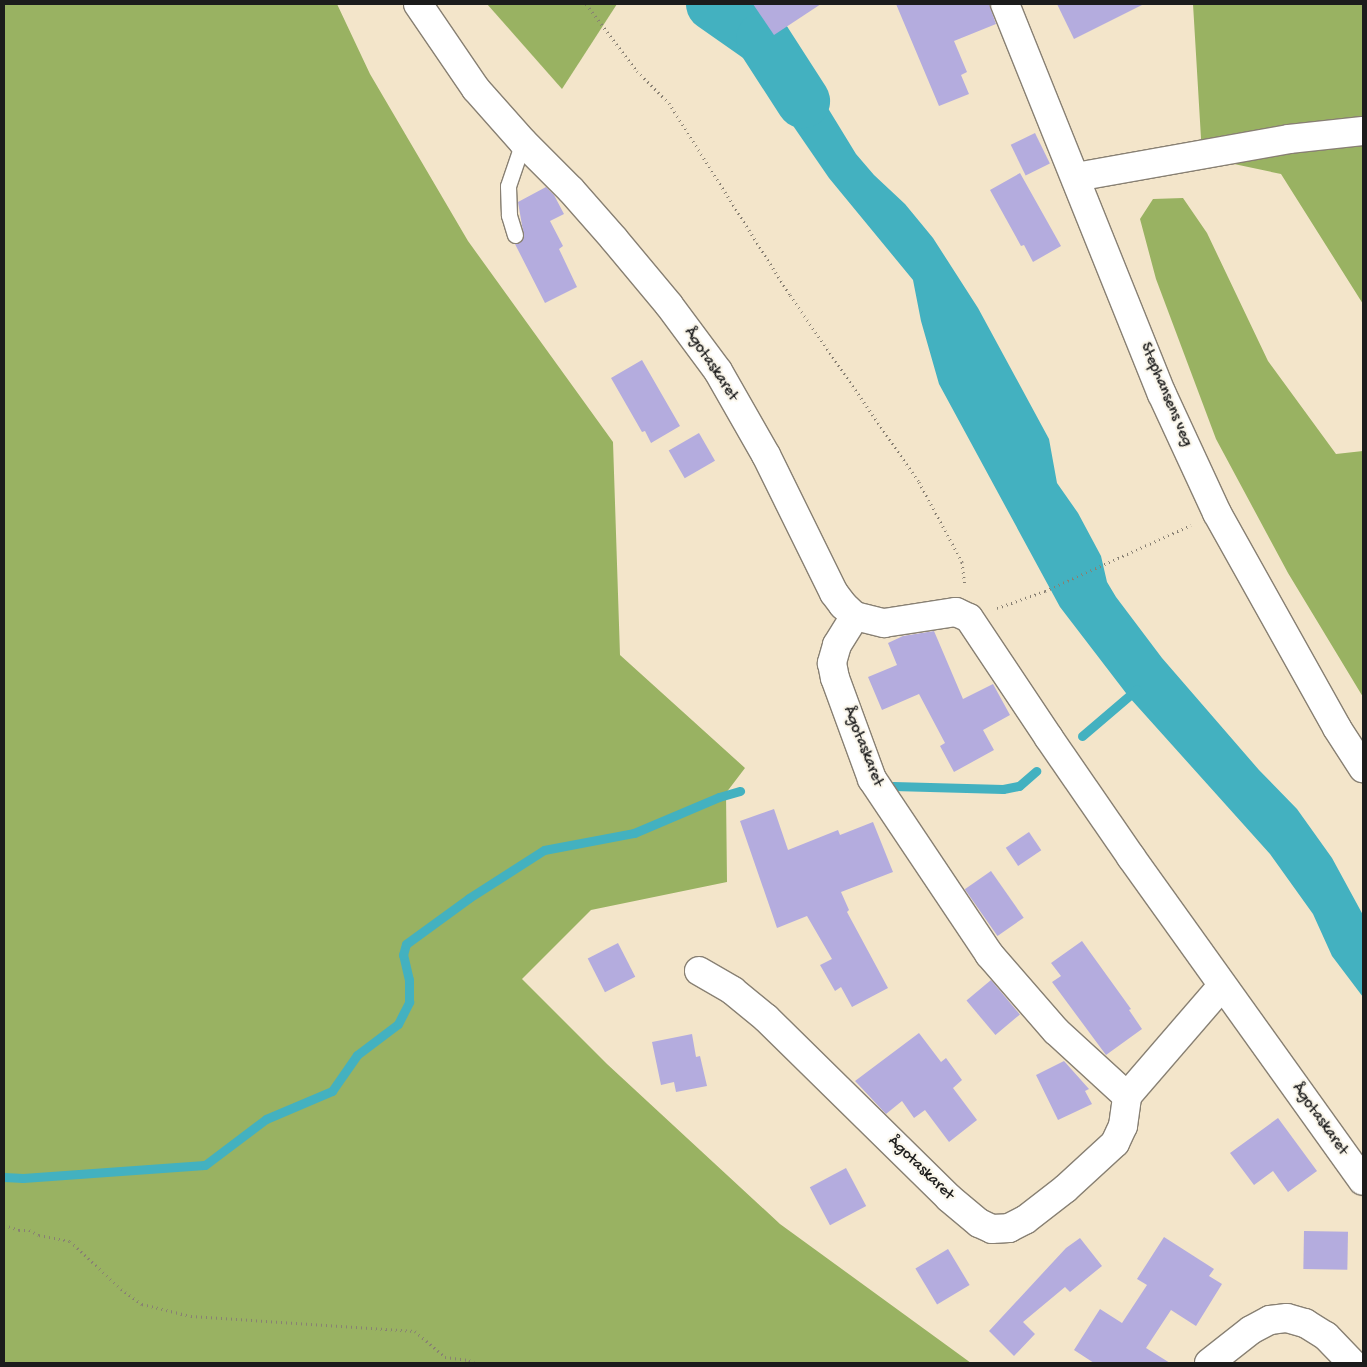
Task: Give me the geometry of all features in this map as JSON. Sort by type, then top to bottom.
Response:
[{"type":"street","name":"Ågotaskaret","points":[[418,4],[476,89],[523,142],[571,190],[614,239],[668,305],[718,371],[766,456],[834,594],[855,616],[837,645],[832,664],[835,678],[872,779],[989,954],[1056,1030],[1127,1096],[1123,1126],[1115,1143],[1066,1188],[1025,1220],[1009,1228],[992,1229],[979,1223],[949,1198],[766,1018],[733,991],[699,971]]},
{"type":"street","name":"Stephansens veg","points":[[1005,4],[1162,394],[1217,513],[1328,713],[1363,768]]},
{"type":"street","points":[[1076,177],[1289,139],[1363,130]]},
{"type":"street","points":[[855,616],[884,622],[956,612],[969,618]]},
{"type":"street","name":"Ågotaskaret","points":[[969,618],[1049,738],[1222,986],[1363,1181]]},
{"type":"street","points":[[1127,1096],[1222,986]]},
{"type":"street","points":[[1209,1363],[1251,1330],[1270,1320],[1287,1318],[1305,1323],[1326,1336],[1352,1363]]},
{"type":"lane","points":[[515,235],[509,215],[508,186],[523,142]]},
{"type":"path","points":[[586,4],[637,71],[669,103],[795,303],[919,482],[962,562],[969,618],[1045,591],[1217,513]]},
{"type":"path","points":[[4,1224],[19,1230],[28,1230],[38,1235],[70,1240],[122,1289],[142,1304],[191,1316],[415,1331],[445,1357],[469,1360],[475,1363]]},
{"type":"green space","points":[[4,4],[337,4],[370,74],[468,241],[613,442],[620,655],[745,768],[726,793],[727,882],[591,910],[522,979],[607,1064],[780,1224],[971,1363],[4,1363]]},
{"type":"green space","points":[[487,4],[617,4],[562,89]]},
{"type":"green space","points":[[1193,4],[1363,4],[1363,304],[1281,174],[1196,156],[1202,155]]},
{"type":"green space","points":[[1183,198],[1207,233],[1268,361],[1336,454],[1363,451],[1363,697],[1288,573],[1216,439],[1156,279],[1140,219],[1153,199]]},
{"type":"water","points":[[763,39],[792,59],[815,87],[856,154],[874,175],[905,204],[933,238],[978,308],[1049,439],[1057,483],[1078,513],[1101,556],[1107,582],[1116,597],[1162,658],[1259,770],[1297,809],[1332,858],[1363,915],[1363,997],[1332,956],[1313,914],[1270,854],[1129,697],[1060,607],[939,384],[921,321],[913,280],[829,178],[763,82]]},
{"type":"building","points":[[753,4],[821,4],[774,35]]},
{"type":"building","points":[[896,4],[989,4],[996,24],[954,41],[967,72],[961,75],[969,94],[939,106]]},
{"type":"building","points":[[1057,4],[1144,4],[1074,39]]},
{"type":"building","points":[[1035,133],[1050,164],[1026,175],[1011,145]]},
{"type":"building","points":[[1020,173],[1061,246],[1033,262],[1024,245],[1021,246],[990,190]]},
{"type":"building","points":[[546,187],[554,195],[564,214],[550,221],[563,246],[559,249],[577,287],[545,303],[515,244],[521,242],[524,237],[518,202]]},
{"type":"building","points":[[642,360],[680,426],[651,443],[645,431],[642,432],[611,378]]},
{"type":"building","points":[[699,433],[715,461],[685,478],[669,451]]},
{"type":"building","points":[[934,631],[963,699],[993,684],[1010,715],[983,730],[994,750],[954,772],[940,746],[945,743],[919,694],[882,710],[868,677],[897,665],[888,643],[903,636]]},
{"type":"building","points":[[774,809],[788,850],[838,830],[840,835],[873,822],[893,872],[841,892],[849,910],[847,912],[888,988],[852,1007],[841,987],[835,991],[820,965],[832,959],[807,916],[777,928],[740,821]]},
{"type":"building","points":[[1029,832],[1041,850],[1018,866],[1006,848]]},
{"type":"building","points":[[991,871],[1024,918],[997,936],[965,889]]},
{"type":"building","points":[[1082,941],[1131,1009],[1129,1010],[1142,1029],[1106,1055],[1052,982],[1061,976],[1051,963]]},
{"type":"building","points":[[618,943],[635,977],[605,992],[588,958]]},
{"type":"building","points":[[991,980],[1020,1014],[995,1035],[966,1001]]},
{"type":"building","points":[[919,1033],[941,1062],[946,1058],[962,1080],[953,1088],[977,1120],[949,1142],[925,1110],[914,1118],[902,1101],[886,1114],[855,1081]]},
{"type":"building","points":[[692,1034],[696,1057],[700,1056],[707,1086],[676,1092],[674,1082],[661,1085],[652,1042]]},
{"type":"building","points":[[1064,1061],[1089,1089],[1085,1091],[1092,1104],[1058,1120],[1036,1075]]},
{"type":"building","points":[[1278,1118],[1317,1171],[1288,1192],[1273,1171],[1254,1185],[1230,1153]]},
{"type":"building","points":[[846,1168],[866,1206],[830,1225],[810,1187]]},
{"type":"building","points":[[1304,1231],[1348,1232],[1347,1270],[1303,1269]]},
{"type":"building","points":[[1164,1237],[1214,1269],[1209,1276],[1222,1284],[1196,1326],[1171,1310],[1146,1348],[1170,1363],[1094,1363],[1074,1350],[1100,1309],[1122,1323],[1147,1285],[1137,1279]]},
{"type":"building","points":[[1080,1238],[1102,1266],[1070,1292],[1065,1287],[1023,1322],[1035,1334],[1014,1356],[989,1331],[1066,1248]]},
{"type":"building","points":[[948,1249],[970,1285],[937,1305],[915,1269]]},
{"type":"waterway","points":[[713,4],[763,39],[803,101]]},
{"type":"waterway","points":[[1082,736],[1137,689]]},
{"type":"waterway","points":[[893,786],[1003,789],[1019,786],[1036,771]]},
{"type":"waterway","points":[[4,1177],[23,1178],[205,1165],[266,1119],[332,1091],[357,1055],[398,1024],[409,1002],[409,980],[403,955],[406,944],[469,898],[544,850],[634,833],[719,797],[740,791]]}]
